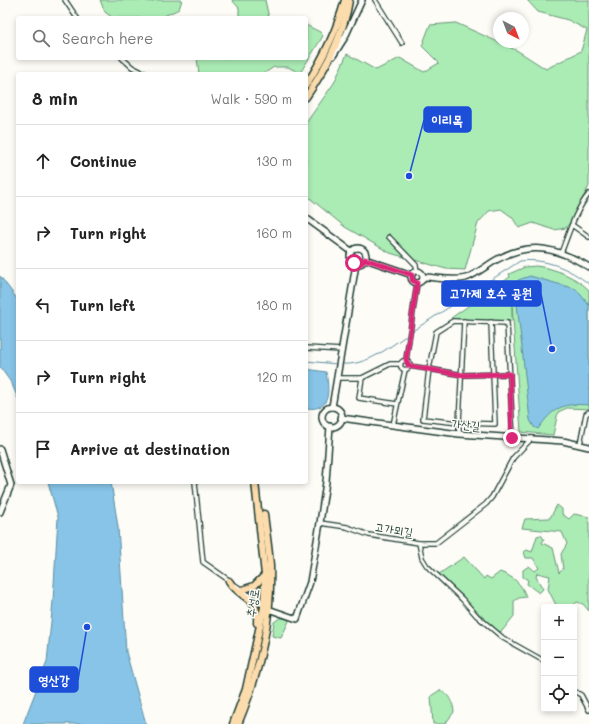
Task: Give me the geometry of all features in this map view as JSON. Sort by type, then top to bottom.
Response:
[{"type":"main road","points":[[338,23],[340,0]]},
{"type":"main road","points":[[308,82],[318,67],[338,23],[345,0]]},
{"type":"main road","points":[[308,94],[324,68],[344,22],[349,0]]},
{"type":"main road","name":"추성로","points":[[233,724],[249,676],[266,608],[265,575],[255,484]]},
{"type":"main road","name":"추성로","points":[[238,724],[260,660],[270,565],[259,484]]},
{"type":"main road","points":[[242,590],[254,586],[265,575]]},
{"type":"main road","points":[[229,581],[232,586],[252,600],[257,614],[249,676]]},
{"type":"street","points":[[65,0],[76,16]]},
{"type":"street","points":[[324,68],[346,37],[362,0]]},
{"type":"street","points":[[375,0],[402,43]]},
{"type":"street","points":[[124,60],[132,67],[142,72]]},
{"type":"street","points":[[561,253],[582,202],[589,194]]},
{"type":"street","points":[[308,220],[351,252]]},
{"type":"street","points":[[572,225],[589,237]]},
{"type":"street","points":[[389,237],[416,265],[417,271],[422,274],[423,277],[456,280],[465,278],[519,250],[533,248],[561,253],[589,267]]},
{"type":"street","points":[[356,248],[361,249],[366,254],[365,259],[362,263],[356,264],[350,259],[351,252],[356,248]]},
{"type":"street","points":[[365,259],[412,275]]},
{"type":"street","points":[[332,407],[356,264]]},
{"type":"street","points":[[412,275],[417,271]]},
{"type":"street","points":[[412,275],[412,280],[417,283]]},
{"type":"street","points":[[417,283],[422,281],[423,277]]},
{"type":"street","points":[[409,366],[406,360],[407,345],[417,283]]},
{"type":"street","points":[[491,322],[495,424],[459,423],[423,419],[429,369],[436,332],[453,321],[507,322],[512,438]]},
{"type":"street","points":[[459,434],[463,375],[464,321]]},
{"type":"street","points":[[308,348],[342,350]]},
{"type":"street","points":[[337,378],[362,378],[390,364],[400,364],[406,360]]},
{"type":"street","points":[[400,364],[404,370]]},
{"type":"street","points":[[393,425],[404,370],[409,366],[463,375],[510,374]]},
{"type":"street","points":[[362,378],[359,398],[397,404]]},
{"type":"street","points":[[332,407],[338,410],[341,418],[339,423],[330,426],[325,424],[322,416],[324,410],[332,407]]},
{"type":"street","points":[[580,444],[586,414],[589,412]]},
{"type":"street","name":"가산길","points":[[341,418],[459,434],[532,438],[580,444],[589,447]]},
{"type":"street","points":[[196,484],[203,562],[266,608],[297,618],[310,582],[326,482],[330,426]]},
{"type":"street","points":[[419,543],[436,543],[486,504],[495,493],[513,458],[532,438]]},
{"type":"street","points":[[0,449],[11,485],[0,512]]},
{"type":"street","name":"고가뫼길","points":[[320,523],[347,527],[369,535],[419,543],[422,558],[427,566],[462,599],[477,616],[503,638],[541,659]]},
{"type":"street","points":[[577,693],[581,695],[589,710]]},
{"type":"green space","points":[[100,0],[143,0],[150,2],[155,0],[182,0],[179,9],[164,16],[110,16],[105,12]]},
{"type":"green space","points":[[232,0],[265,0],[269,16],[239,16],[239,8]]},
{"type":"green space","points":[[527,0],[589,0],[589,186],[574,216],[566,228],[554,230],[533,223],[519,228],[512,217],[501,209],[489,211],[478,223],[465,270],[446,269],[390,253],[345,227],[308,197],[308,120],[334,83],[347,54],[376,70],[400,58],[424,72],[439,63],[422,46],[430,25],[456,23],[493,40],[493,48],[511,48],[546,69],[581,51],[587,30],[568,20],[538,12]]},
{"type":"green space","points":[[308,26],[320,32],[323,36],[301,72],[288,67],[274,67],[266,72],[199,72],[197,60],[308,60]]},
{"type":"green space","points":[[536,266],[550,269],[571,277],[589,290],[589,409],[567,408],[558,412],[553,435],[521,432],[512,305],[512,321],[451,318],[510,277],[509,274],[525,267]]},
{"type":"green space","points":[[557,505],[562,509],[562,514],[569,519],[574,514],[589,517],[589,611],[583,604],[577,602],[575,604],[556,604],[548,589],[550,576],[537,573],[536,577],[543,589],[539,593],[527,584],[528,580],[523,577],[523,570],[529,566],[535,571],[539,568],[533,558],[526,558],[524,552],[527,550],[532,552],[537,536],[541,535],[544,539],[542,543],[553,548],[559,573],[563,569],[561,554],[567,544],[562,532],[522,528],[525,519],[550,518]]},
{"type":"green space","points":[[464,557],[484,579],[486,576],[491,579],[500,572],[509,576],[522,588],[526,597],[519,598],[514,601],[514,616],[502,631],[499,632],[491,625],[439,574]]},
{"type":"green space","points":[[280,618],[286,618],[289,621],[281,638],[272,636],[274,622]]},
{"type":"green space","points":[[440,690],[450,699],[454,712],[445,724],[433,724],[431,696]]},
{"type":"water","points":[[0,276],[16,297],[16,394],[12,384],[0,367]]},
{"type":"water","points":[[530,276],[576,289],[589,305],[589,405],[572,405],[559,408],[549,416],[538,429],[534,427],[530,420],[515,286],[518,280]]},
{"type":"water","points":[[308,369],[326,372],[328,385],[327,398],[325,403],[314,408],[308,408]]},
{"type":"water","points":[[49,484],[111,484],[118,527],[126,652],[146,724],[23,724],[47,662],[53,601],[58,517]]},
{"type":"waterway","points":[[411,332],[520,261],[539,261],[556,265],[573,273],[589,284]]},
{"type":"waterway","points":[[341,364],[351,364],[369,359],[409,334]]},
{"type":"waterway","points":[[308,361],[337,364]]},
{"type":"place","name":"이리목","points":[[409,176]]},
{"type":"place","name":"고가제 호수 공원","points":[[552,349]]},
{"type":"place","name":"영산강","points":[[87,627]]},
{"type":"route","points":[[354,263],[362,263],[365,259],[373,261],[412,275],[412,280],[417,283],[406,360],[409,363],[409,366],[463,375],[510,374],[512,438]]}]
